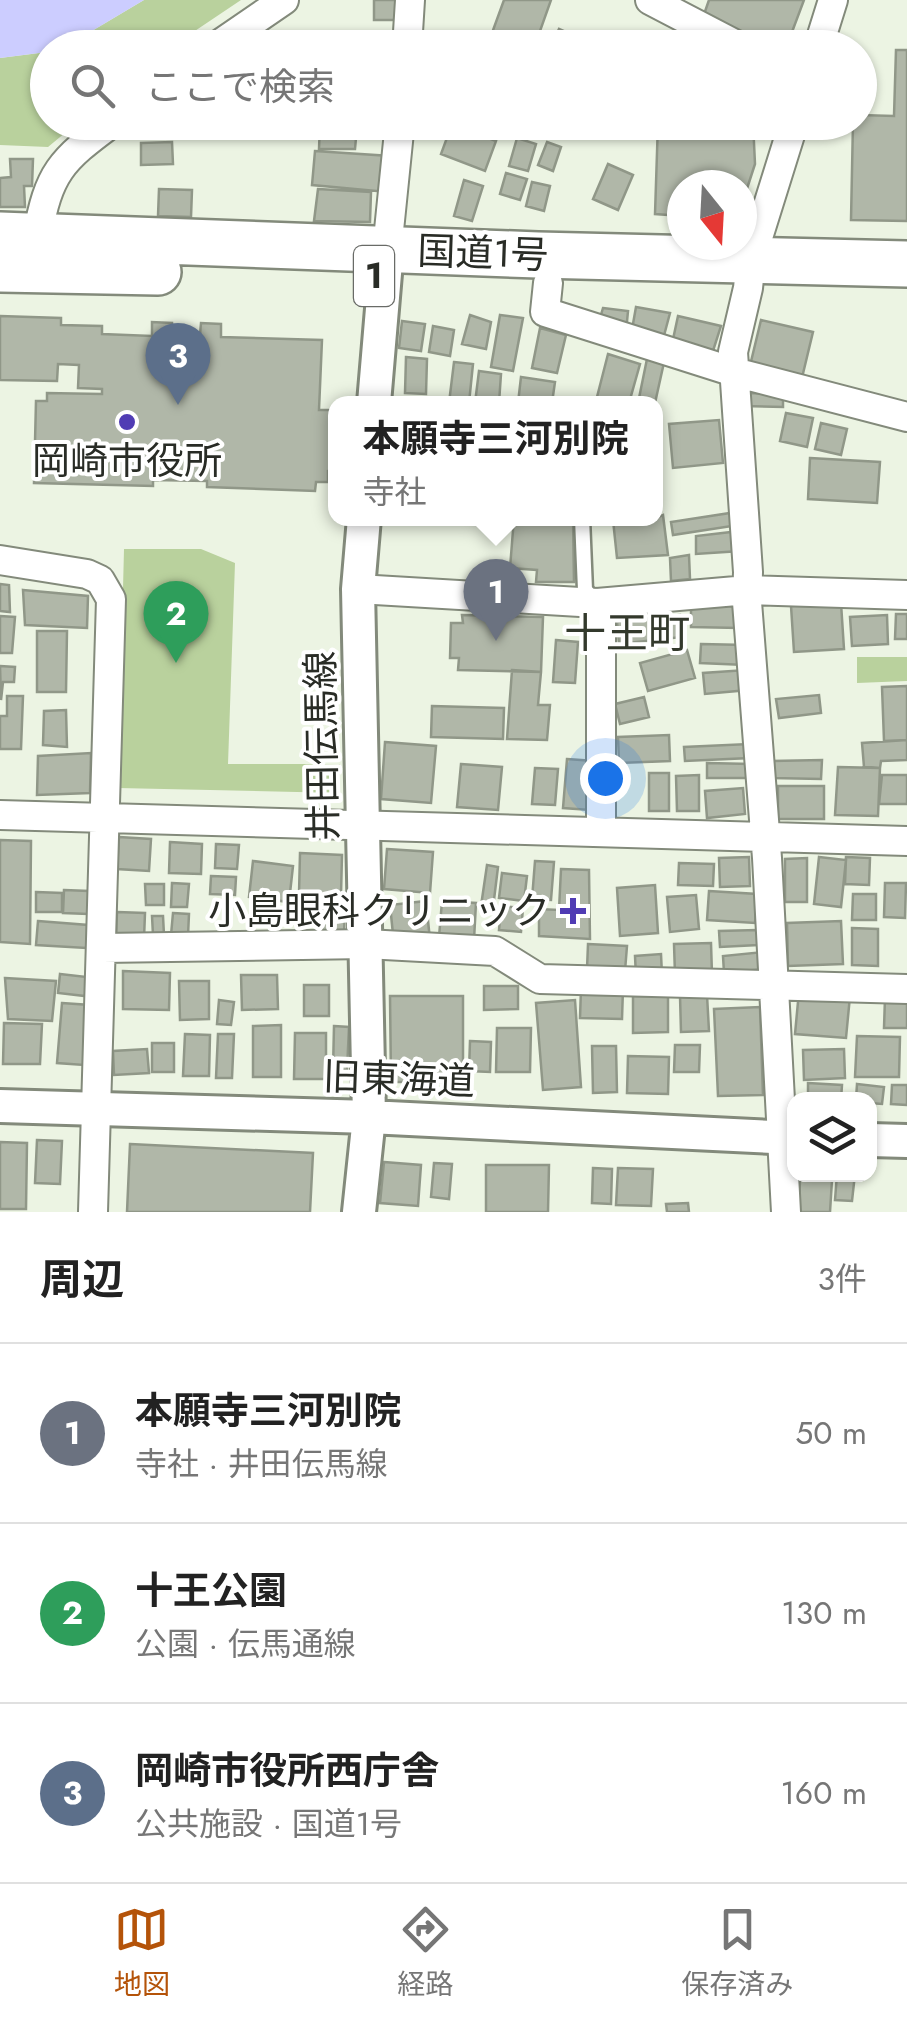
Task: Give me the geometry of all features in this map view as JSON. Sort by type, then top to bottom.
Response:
[{"type":"highway","name":"国道1号","points":[[18,236],[386,263],[750,274],[907,295]]},
{"type":"highway","name":"国道1号","points":[[0,269],[386,263],[548,283],[907,264]]},
{"type":"street","points":[[240,30],[284,0]]},
{"type":"street","points":[[408,30],[410,0]]},
{"type":"street","points":[[650,0],[708,30]]},
{"type":"street","points":[[824,30],[833,0]]},
{"type":"street","points":[[18,236],[44,198],[54,173],[90,140]]},
{"type":"street","points":[[375,396],[398,140]]},
{"type":"street","points":[[786,1212],[787,1138],[773,985],[733,352],[750,274],[789,140]]},
{"type":"street","points":[[548,283],[545,312],[734,372],[907,416]]},
{"type":"street","name":"井田伝馬線","points":[[359,1212],[369,1117],[358,589],[363,526]]},
{"type":"street","points":[[0,560],[87,574],[108,590],[111,599],[93,1212]]},
{"type":"street","points":[[358,589],[597,603],[748,590],[907,595]]},
{"type":"street","points":[[597,603],[601,620],[601,832]]},
{"type":"street","points":[[0,815],[907,841]]},
{"type":"street","points":[[103,948],[366,944],[496,951],[540,978],[907,990]]},
{"type":"street","name":"旧東海道","points":[[0,1106],[369,1117],[787,1138]]},
{"type":"street","points":[[877,1140],[907,1141]]},
{"type":"lane","points":[[582,526],[585,590],[597,603]]},
{"type":"green space","points":[[144,0],[241,0],[196,30],[94,30]]},
{"type":"green space","points":[[30,54],[30,140],[56,140],[48,147],[0,145],[0,58]]},
{"type":"green space","points":[[124,549],[201,549],[235,563],[228,764],[340,764],[340,793],[118,788]]},
{"type":"green space","points":[[857,657],[907,657],[907,681],[857,683]]},
{"type":"water","points":[[0,0],[144,0],[94,30],[30,30],[30,54],[0,58]]},
{"type":"building","points":[[374,0],[402,0],[402,20],[374,20]]},
{"type":"building","points":[[504,0],[551,0],[540,30],[493,30]]},
{"type":"building","points":[[709,0],[804,0],[793,30],[721,30],[701,23]]},
{"type":"building","points":[[896,50],[907,50],[907,221],[851,220],[853,140],[877,140],[877,116],[894,116]]},
{"type":"building","points":[[319,140],[356,140],[355,149],[319,149]]},
{"type":"building","points":[[446,140],[496,141],[485,171],[441,154]]},
{"type":"building","points":[[516,140],[536,144],[528,171],[509,166]]},
{"type":"building","points":[[657,140],[754,140],[753,170],[667,170],[667,215],[655,214]]},
{"type":"building","points":[[172,142],[173,164],[141,165],[141,143]]},
{"type":"building","points":[[547,142],[561,147],[553,171],[538,165]]},
{"type":"building","points":[[315,151],[390,156],[387,192],[312,185]]},
{"type":"building","points":[[10,159],[33,159],[32,186],[24,186],[25,207],[0,207],[0,178],[11,177]]},
{"type":"building","points":[[608,164],[633,175],[618,210],[593,199]]},
{"type":"building","points":[[506,173],[527,179],[520,200],[500,194]]},
{"type":"building","points":[[464,180],[483,186],[472,221],[454,216]]},
{"type":"building","points":[[532,182],[550,186],[544,211],[526,206]]},
{"type":"building","points":[[159,189],[192,190],[191,217],[158,216]]},
{"type":"building","points":[[318,189],[371,192],[370,222],[314,221]]},
{"type":"building","points":[[636,307],[670,313],[662,343],[631,335]]},
{"type":"building","points":[[603,308],[628,311],[626,332],[598,325]]},
{"type":"building","points":[[470,315],[491,322],[486,349],[462,344]]},
{"type":"building","points":[[500,315],[523,318],[513,371],[491,367]]},
{"type":"building","points":[[0,316],[61,318],[61,325],[102,326],[102,334],[152,336],[152,322],[172,323],[172,334],[200,335],[201,323],[221,324],[221,337],[322,340],[319,410],[328,410],[328,482],[316,482],[315,491],[207,487],[207,481],[153,480],[153,486],[34,483],[36,401],[47,401],[47,393],[102,394],[102,389],[78,388],[79,365],[58,364],[57,381],[0,380]]},
{"type":"building","points":[[678,316],[721,326],[712,354],[672,344]]},
{"type":"building","points":[[761,320],[813,332],[800,386],[748,374]]},
{"type":"building","points":[[402,321],[425,324],[421,351],[399,348]]},
{"type":"building","points":[[433,326],[454,330],[450,356],[429,352]]},
{"type":"building","points":[[540,328],[566,335],[557,373],[532,368]]},
{"type":"building","points":[[608,354],[640,364],[631,396],[597,396]]},
{"type":"building","points":[[648,354],[665,358],[657,396],[639,396]]},
{"type":"building","points":[[406,357],[427,359],[426,394],[405,393]]},
{"type":"building","points":[[454,362],[473,364],[470,396],[450,396]]},
{"type":"building","points":[[479,371],[501,374],[499,396],[476,396]]},
{"type":"building","points":[[521,377],[555,382],[553,396],[519,396]]},
{"type":"building","points":[[743,393],[783,394],[783,407],[743,406]]},
{"type":"building","points":[[786,413],[813,418],[807,447],[780,441]]},
{"type":"building","points":[[719,420],[723,463],[673,468],[669,424]]},
{"type":"building","points":[[821,423],[847,429],[841,455],[815,449]]},
{"type":"building","points":[[810,458],[880,462],[877,503],[808,499]]},
{"type":"building","points":[[730,513],[732,526],[673,535],[671,522]]},
{"type":"building","points":[[663,515],[668,555],[617,558],[614,526],[663,526]]},
{"type":"building","points":[[513,526],[573,526],[574,582],[536,582],[537,570],[510,568]]},
{"type":"building","points":[[740,531],[740,551],[696,554],[696,536]]},
{"type":"building","points":[[689,555],[690,579],[671,581],[670,558]]},
{"type":"building","points":[[0,584],[9,585],[10,612],[0,611]]},
{"type":"building","points":[[23,590],[88,596],[87,628],[25,625]]},
{"type":"building","points":[[691,598],[739,599],[739,628],[691,627]]},
{"type":"building","points":[[841,603],[844,649],[794,652],[791,606]]},
{"type":"building","points":[[896,614],[907,614],[907,639],[895,639]]},
{"type":"building","points":[[462,615],[543,617],[541,672],[458,670],[459,658],[450,658],[451,623],[463,623]]},
{"type":"building","points":[[680,615],[682,637],[619,644],[617,622]]},
{"type":"building","points":[[887,615],[888,644],[852,646],[850,617]]},
{"type":"building","points":[[0,616],[15,617],[12,653],[0,653]]},
{"type":"building","points":[[37,631],[67,631],[66,692],[37,692]]},
{"type":"building","points":[[556,640],[578,642],[575,683],[553,682]]},
{"type":"building","points":[[701,644],[746,645],[745,665],[700,663]]},
{"type":"building","points":[[687,650],[695,678],[648,691],[640,663]]},
{"type":"building","points":[[0,666],[15,667],[14,682],[3,682],[1,700]]},
{"type":"building","points":[[512,670],[541,672],[538,705],[550,705],[547,740],[507,739]]},
{"type":"building","points":[[746,670],[748,690],[705,694],[703,673]]},
{"type":"building","points":[[907,686],[907,740],[884,741],[882,687]]},
{"type":"building","points":[[819,695],[821,713],[779,718],[776,699]]},
{"type":"building","points":[[7,696],[23,696],[21,749],[0,749],[0,716],[7,716]]},
{"type":"building","points":[[644,697],[649,717],[620,724],[615,704]]},
{"type":"building","points":[[432,706],[504,708],[503,739],[431,737]]},
{"type":"building","points":[[66,710],[67,747],[43,745],[44,711]]},
{"type":"building","points":[[669,735],[670,761],[619,763],[618,737]]},
{"type":"building","points":[[907,740],[907,760],[881,761],[880,768],[864,767],[862,743]]},
{"type":"building","points":[[385,742],[436,746],[431,803],[381,799]]},
{"type":"building","points":[[749,744],[750,758],[685,761],[684,747]]},
{"type":"building","points":[[91,753],[90,793],[37,795],[38,756]]},
{"type":"building","points":[[567,759],[594,761],[590,810],[563,808]]},
{"type":"building","points":[[822,760],[821,779],[772,778],[772,761]]},
{"type":"building","points":[[707,763],[751,764],[751,778],[707,778]]},
{"type":"building","points":[[461,764],[502,767],[498,810],[457,807]]},
{"type":"building","points":[[838,767],[880,768],[878,816],[835,815]]},
{"type":"building","points":[[535,768],[558,769],[555,805],[532,804]]},
{"type":"building","points":[[649,773],[669,773],[669,811],[649,811]]},
{"type":"building","points":[[699,775],[699,811],[677,811],[676,776]]},
{"type":"building","points":[[882,775],[907,775],[907,804],[879,804]]},
{"type":"building","points":[[778,786],[824,786],[824,819],[778,819]]},
{"type":"building","points":[[743,788],[745,814],[707,818],[705,791]]},
{"type":"building","points":[[119,837],[151,839],[149,871],[117,869]]},
{"type":"building","points":[[0,840],[31,841],[30,944],[0,942]]},
{"type":"building","points":[[170,842],[202,844],[201,874],[169,873]]},
{"type":"building","points":[[216,844],[239,845],[237,869],[215,868]]},
{"type":"building","points":[[387,849],[433,852],[430,893],[384,889]]},
{"type":"building","points":[[300,853],[342,855],[341,895],[299,894]]},
{"type":"building","points":[[749,857],[750,886],[720,887],[719,858]]},
{"type":"building","points":[[819,857],[846,860],[841,907],[814,904]]},
{"type":"building","points":[[846,857],[870,858],[869,885],[845,884]]},
{"type":"building","points":[[807,858],[807,902],[785,902],[785,859]]},
{"type":"building","points":[[253,861],[293,866],[289,902],[249,897]]},
{"type":"building","points":[[535,861],[554,862],[551,900],[532,899]]},
{"type":"building","points":[[679,863],[714,864],[713,886],[678,885]]},
{"type":"building","points":[[487,865],[498,867],[493,908],[481,906]]},
{"type":"building","points":[[561,869],[589,870],[590,939],[539,936],[539,909],[559,910]]},
{"type":"building","points":[[502,873],[527,876],[524,901],[499,898]]},
{"type":"building","points":[[211,876],[236,877],[235,895],[210,894]]},
{"type":"building","points":[[172,883],[189,884],[187,907],[171,907]]},
{"type":"building","points":[[885,883],[906,883],[905,918],[884,917]]},
{"type":"building","points":[[145,884],[164,884],[164,905],[146,905]]},
{"type":"building","points":[[655,885],[658,933],[620,936],[617,888]]},
{"type":"building","points":[[64,890],[89,891],[88,914],[63,913]]},
{"type":"building","points":[[709,891],[757,894],[755,923],[707,920]]},
{"type":"building","points":[[36,892],[62,893],[62,912],[36,912]]},
{"type":"building","points":[[853,894],[876,894],[876,920],[852,920]]},
{"type":"building","points":[[696,895],[699,929],[670,932],[667,897]]},
{"type":"building","points":[[426,901],[430,940],[394,944],[390,905]]},
{"type":"building","points":[[442,901],[476,903],[474,940],[439,937]]},
{"type":"building","points":[[318,903],[345,903],[344,937],[317,936]]},
{"type":"building","points":[[501,906],[523,908],[521,932],[499,930]]},
{"type":"building","points":[[117,912],[145,913],[144,939],[116,938]]},
{"type":"building","points":[[173,913],[189,914],[188,936],[171,935]]},
{"type":"building","points":[[152,916],[163,916],[164,935],[153,935]]},
{"type":"building","points":[[38,921],[88,925],[86,948],[36,945]]},
{"type":"building","points":[[841,921],[843,964],[788,966],[787,923]]},
{"type":"building","points":[[852,928],[878,929],[878,966],[852,965]]},
{"type":"building","points":[[757,930],[758,945],[720,947],[719,931]]},
{"type":"building","points":[[711,943],[712,974],[675,975],[674,944]]},
{"type":"building","points":[[588,944],[627,946],[625,971],[587,969]]},
{"type":"building","points":[[763,952],[764,969],[724,973],[723,956]]},
{"type":"building","points":[[661,954],[662,975],[636,977],[635,956]]},
{"type":"building","points":[[123,971],[170,973],[169,1010],[123,1009]]},
{"type":"building","points":[[60,974],[87,977],[85,996],[58,993]]},
{"type":"building","points":[[241,975],[277,975],[278,1009],[242,1010]]},
{"type":"building","points":[[5,978],[56,981],[52,1021],[8,1019]]},
{"type":"building","points":[[179,981],[209,981],[209,1019],[180,1020]]},
{"type":"building","points":[[304,985],[329,985],[329,1016],[304,1016]]},
{"type":"building","points":[[484,986],[518,986],[518,1009],[484,1010]]},
{"type":"building","points":[[581,988],[623,989],[622,1019],[580,1018]]},
{"type":"building","points":[[799,991],[850,996],[846,1038],[795,1034]]},
{"type":"building","points":[[707,995],[709,1031],[681,1032],[680,996]]},
{"type":"building","points":[[390,996],[463,996],[463,1082],[391,1082]]},
{"type":"building","points":[[633,996],[668,996],[668,1032],[633,1033]]},
{"type":"building","points":[[885,998],[907,998],[907,1028],[884,1028]]},
{"type":"building","points":[[219,1000],[234,1002],[231,1025],[217,1024]]},
{"type":"building","points":[[575,1000],[581,1087],[543,1090],[536,1003]]},
{"type":"building","points":[[62,1003],[90,1005],[84,1065],[57,1063]]},
{"type":"building","points":[[760,1007],[763,1095],[718,1096],[714,1009]]},
{"type":"building","points":[[4,1023],[42,1024],[40,1064],[3,1064]]},
{"type":"building","points":[[281,1025],[281,1077],[253,1077],[253,1026]]},
{"type":"building","points":[[334,1026],[349,1027],[347,1070],[333,1070]]},
{"type":"building","points":[[497,1028],[531,1028],[530,1072],[496,1072]]},
{"type":"building","points":[[295,1033],[326,1033],[326,1079],[294,1079]]},
{"type":"building","points":[[185,1034],[210,1035],[209,1076],[183,1076]]},
{"type":"building","points":[[218,1034],[234,1034],[232,1078],[216,1078]]},
{"type":"building","points":[[857,1036],[900,1037],[899,1077],[855,1077]]},
{"type":"building","points":[[470,1041],[491,1042],[490,1072],[469,1071]]},
{"type":"building","points":[[152,1043],[174,1043],[174,1072],[152,1072]]},
{"type":"building","points":[[675,1045],[700,1045],[699,1072],[674,1072]]},
{"type":"building","points":[[592,1046],[616,1046],[617,1092],[593,1093]]},
{"type":"building","points":[[147,1049],[149,1073],[114,1075],[113,1051]]},
{"type":"building","points":[[844,1049],[845,1078],[804,1080],[803,1050]]},
{"type":"building","points":[[628,1056],[669,1057],[668,1094],[627,1093]]},
{"type":"building","points":[[808,1083],[842,1085],[842,1092],[808,1092]]},
{"type":"building","points":[[857,1084],[884,1087],[882,1104],[877,1104],[877,1092],[856,1092]]},
{"type":"building","points":[[892,1085],[907,1085],[907,1105],[891,1104]]},
{"type":"building","points":[[37,1140],[62,1141],[60,1184],[35,1183]]},
{"type":"building","points":[[0,1142],[27,1143],[26,1209],[0,1209]]},
{"type":"building","points":[[130,1144],[313,1153],[310,1212],[127,1212]]},
{"type":"building","points":[[384,1162],[421,1165],[418,1206],[380,1203]]},
{"type":"building","points":[[434,1163],[452,1164],[449,1199],[431,1197]]},
{"type":"building","points":[[486,1165],[549,1165],[548,1212],[486,1212]]},
{"type":"building","points":[[593,1168],[612,1169],[611,1204],[592,1203]]},
{"type":"building","points":[[618,1168],[653,1169],[651,1206],[616,1205]]},
{"type":"building","points":[[800,1182],[832,1182],[830,1212],[799,1212]]},
{"type":"building","points":[[836,1182],[854,1182],[852,1201],[835,1200]]},
{"type":"building","points":[[688,1203],[689,1212],[667,1212],[666,1204]]},
{"type":"place","name":"岡崎市役所西庁舎","points":[[178,405]]},
{"type":"place","name":"岡崎市役所","points":[[127,422]]},
{"type":"place","name":"本願寺三河別院","points":[[496,641]]},
{"type":"place","name":"十王公園","points":[[176,663]]},
{"type":"place","name":"小島眼科クリニック","points":[[573,911]]},
{"type":"district","name":"十王町","points":[[627,633]]}]
